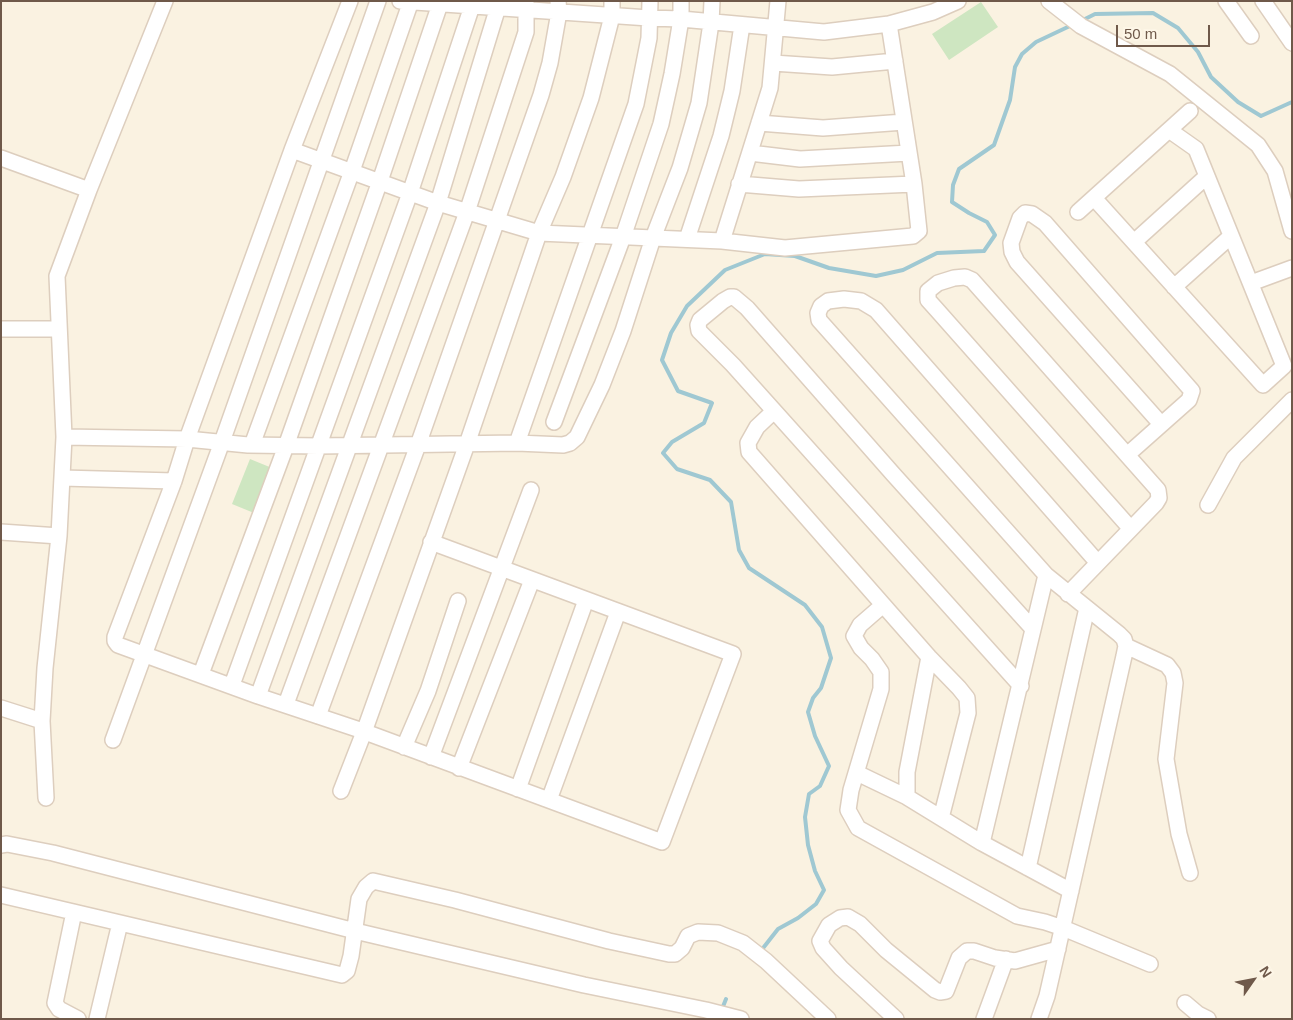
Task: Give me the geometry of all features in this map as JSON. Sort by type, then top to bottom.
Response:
[{"type":"street","points":[[46,798],[42,721],[45,668],[58,536],[64,436],[57,276],[89,190],[165,1]]},
{"type":"street","points":[[350,1],[292,150],[187,439],[174,482],[114,637],[115,641],[118,645],[364,732],[662,842],[733,654],[431,542]]},
{"type":"street","points":[[113,740],[222,442],[378,1]]},
{"type":"street","points":[[517,443],[636,104],[649,38],[650,1]]},
{"type":"street","points":[[554,422],[623,237],[661,124],[681,19],[681,1]]},
{"type":"street","points":[[64,436],[187,439],[286,446],[570,443],[577,437],[602,385],[623,331],[653,238],[680,168],[699,103],[711,23],[712,1]]},
{"type":"street","points":[[722,241],[770,88],[778,1]]},
{"type":"street","points":[[252,445],[352,171],[407,2],[612,8],[649,18],[681,19],[824,32],[889,24],[933,12],[958,1]]},
{"type":"street","points":[[1049,1],[1076,23],[1170,74],[1258,145],[1275,171],[1292,230]]},
{"type":"street","points":[[1226,1],[1251,36]]},
{"type":"street","points":[[1263,1],[1292,43]]},
{"type":"street","points":[[201,674],[286,446],[441,2]]},
{"type":"street","points":[[232,685],[410,192],[471,3]]},
{"type":"street","points":[[258,696],[438,203],[498,4]]},
{"type":"street","points":[[286,704],[467,212],[526,32],[527,5]]},
{"type":"street","points":[[318,716],[418,445],[540,95],[550,63],[559,6]]},
{"type":"street","points":[[341,791],[467,444],[539,233],[563,178],[591,98],[612,8]]},
{"type":"street","points":[[292,150],[438,203],[539,233],[722,241],[785,248],[913,236],[919,231],[914,184],[889,24]]},
{"type":"street","points":[[687,239],[721,136],[732,91],[742,25]]},
{"type":"street","points":[[773,63],[832,67],[895,62]]},
{"type":"street","points":[[1078,212],[1190,111]]},
{"type":"street","points":[[760,123],[823,128],[904,122]]},
{"type":"street","points":[[1094,198],[1263,385],[1284,366],[1196,149],[1169,130]]},
{"type":"street","points":[[750,153],[800,158],[909,153]]},
{"type":"street","points":[[1,158],[89,190]]},
{"type":"street","points":[[1134,242],[1207,176]]},
{"type":"street","points":[[740,184],[799,189],[914,184]]},
{"type":"street","points":[[1127,455],[1189,400],[1192,395],[1190,388],[1045,223],[1032,214],[1025,213],[1020,218],[1011,243],[1012,252],[1017,262],[1161,424]]},
{"type":"street","points":[[1174,287],[1231,236]]},
{"type":"street","points":[[1251,283],[1292,268]]},
{"type":"street","points":[[1068,594],[1131,529],[1156,503],[1159,498],[1158,490],[972,280],[965,276],[954,278],[938,283],[928,291],[928,300],[936,310],[1131,529]]},
{"type":"street","points":[[1021,686],[733,365],[699,331],[698,325],[700,320],[730,297],[734,297],[747,308],[1033,629]]},
{"type":"street","points":[[1039,1019],[1047,996],[1063,928],[1126,646],[1119,634],[1046,575],[819,320],[818,313],[821,306],[828,301],[844,299],[861,302],[876,310],[1098,563]]},
{"type":"street","points":[[1,329],[59,329]]},
{"type":"street","points":[[1208,505],[1234,458],[1292,400]]},
{"type":"street","points":[[774,412],[757,427],[748,442],[750,452],[929,658],[967,698],[968,713],[941,818]]},
{"type":"street","points":[[62,478],[174,482]]},
{"type":"street","points":[[431,757],[531,490]]},
{"type":"street","points":[[1,532],[58,536]]},
{"type":"street","points":[[982,843],[1046,575]]},
{"type":"street","points":[[459,768],[532,580]]},
{"type":"street","points":[[518,789],[586,600]]},
{"type":"street","points":[[404,747],[428,691],[458,601]]},
{"type":"street","points":[[883,605],[860,625],[854,636],[861,648],[881,672],[881,689],[858,773],[851,790],[848,810],[858,828],[1017,916],[1063,928],[1150,964]]},
{"type":"street","points":[[1028,868],[1087,608]]},
{"type":"street","points":[[548,800],[618,612]]},
{"type":"street","points":[[1126,646],[1167,665],[1173,673],[1174,683],[1166,759],[1180,834],[1190,873]]},
{"type":"street","points":[[907,797],[907,772],[929,658]]},
{"type":"street","points":[[1,708],[42,721]]},
{"type":"street","points":[[858,773],[907,797],[982,843],[1071,891]]},
{"type":"street","points":[[1,845],[7,844],[53,853],[355,931],[584,985],[742,1019]]},
{"type":"street","points":[[1,895],[342,975],[347,972],[359,899],[366,887],[373,881],[669,954],[676,954],[682,948],[688,936],[698,932],[718,934],[743,943],[766,961],[828,1019]]},
{"type":"street","points":[[74,912],[55,1003],[59,1009],[78,1019]]},
{"type":"street","points":[[896,1019],[841,968],[823,948],[820,941],[829,925],[840,918],[848,917],[860,924],[886,950],[940,992],[946,991],[959,958],[967,951],[1015,961],[1058,949]]},
{"type":"street","points":[[98,1019],[120,923]]},
{"type":"street","points":[[984,1019],[1006,959]]},
{"type":"street","points":[[1185,1003],[1198,1014],[1208,1019]]},
{"type":"green space","points":[[981,2],[998,27],[949,60],[932,34]]},
{"type":"green space","points":[[250,459],[272,468],[254,513],[232,504]]},
{"type":"waterway","points":[[1081,21],[1095,14],[1153,13],[1178,28],[1198,52],[1211,77],[1238,102],[1261,116],[1292,102]]},
{"type":"waterway","points":[[760,952],[778,929],[798,918],[816,904],[824,890],[815,871],[808,845],[805,817],[809,794],[820,786],[829,766],[815,736],[808,712],[813,698],[821,688],[831,658],[822,627],[805,605],[749,568],[739,550],[731,502],[710,480],[677,469],[663,453],[672,442],[704,423],[712,403],[678,391],[662,360],[671,333],[687,306],[725,270],[765,254],[795,256],[829,268],[876,276],[903,270],[937,253],[984,251],[995,235],[987,222],[952,202],[953,185],[959,169],[994,145],[1010,100],[1015,67],[1022,54],[1036,42],[1072,25]]},
{"type":"waterway","points":[[722,1009],[726,999]]}]
